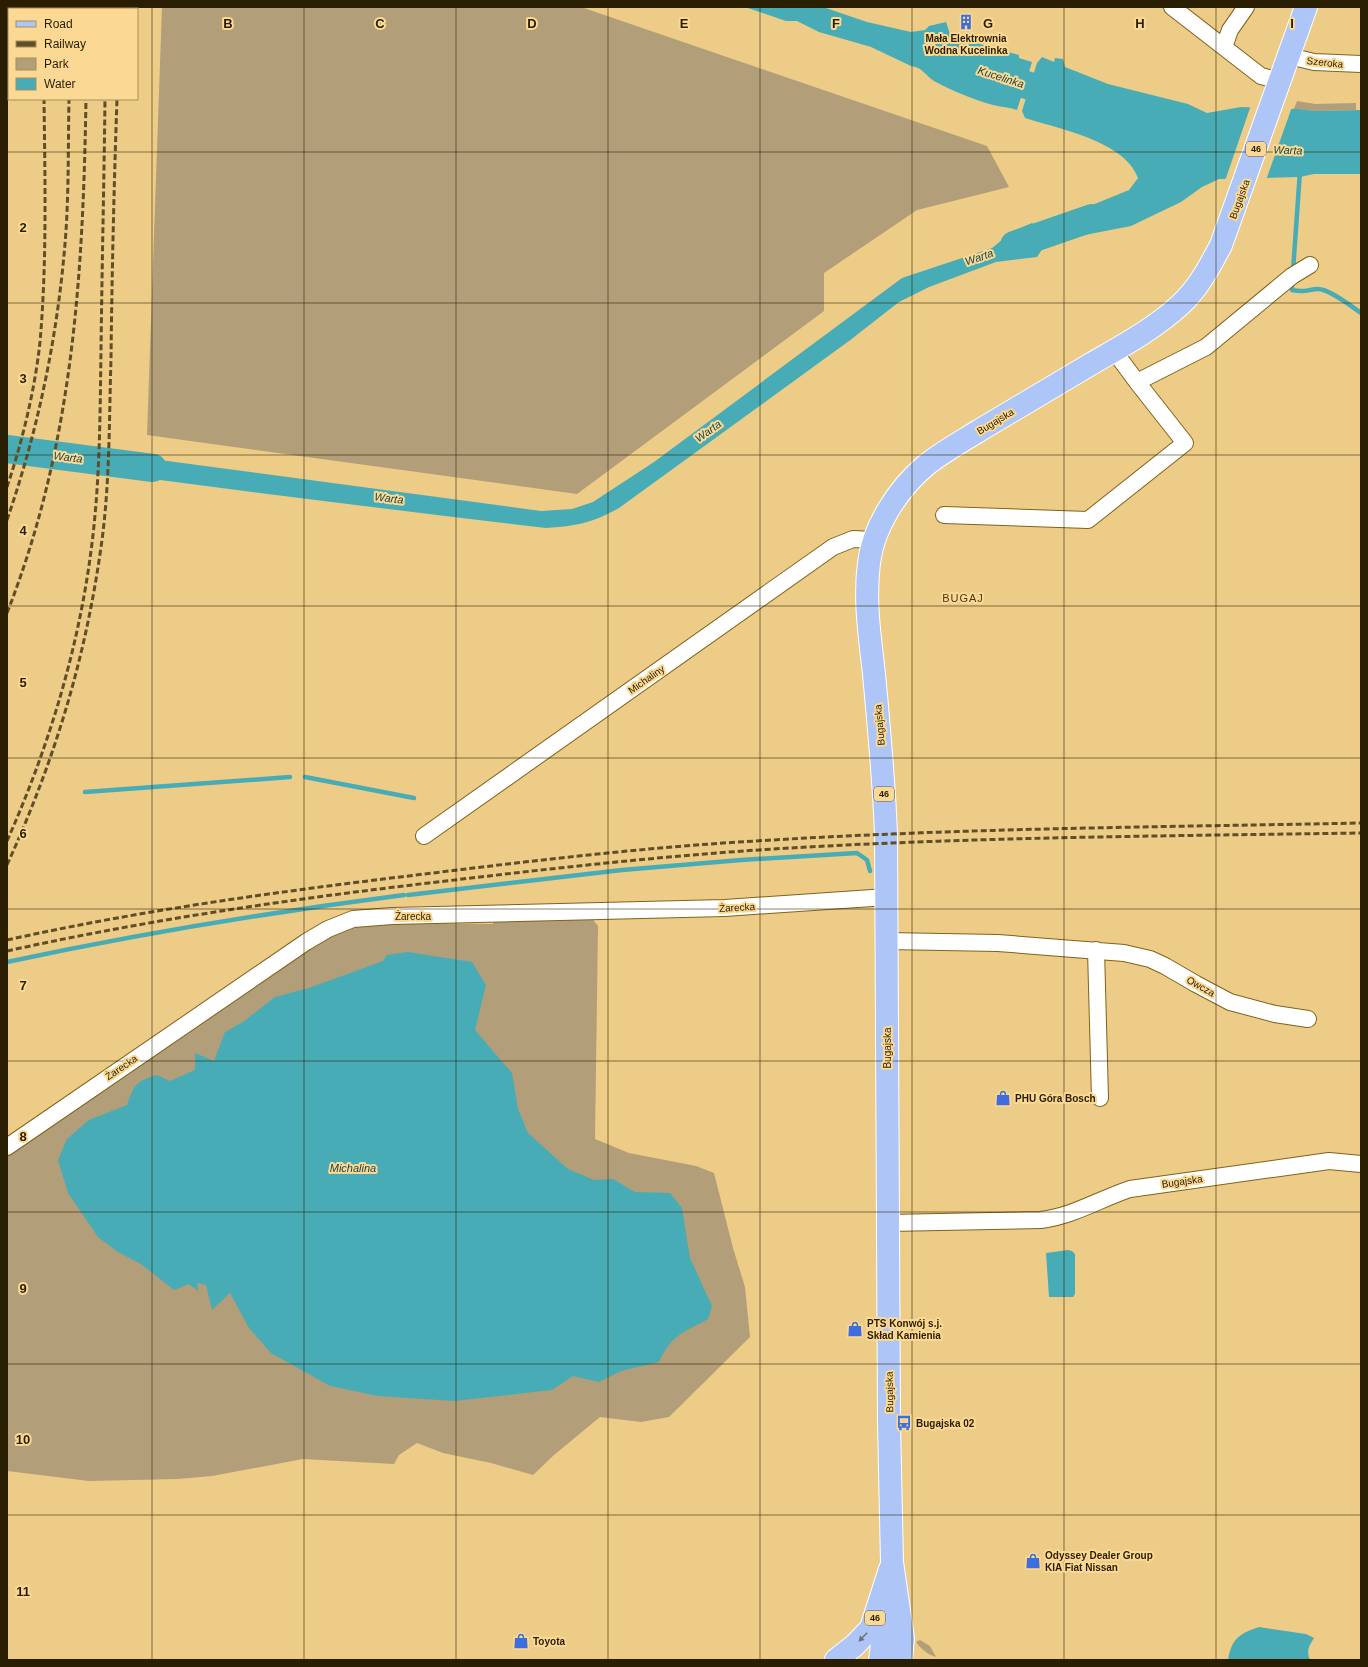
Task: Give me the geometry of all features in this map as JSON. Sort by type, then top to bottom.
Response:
[{"type":"main road","name":"Bugajska","points":[[901,1660],[903,1638],[892,1562],[889,1422],[888,898],[884,789],[869,624],[868,587],[869,562],[874,540],[894,502],[925,466],[982,429],[1144,332],[1180,305],[1192,292],[1207,272],[1221,245],[1238,202],[1306,7]]},
{"type":"main road","name":"Bugajska","points":[[880,1660],[892,1562]]},
{"type":"main road","name":"46","points":[[836,1660],[855,1645],[871,1628],[892,1562]]},
{"type":"street","points":[[1172,7],[1278,89]]},
{"type":"street","points":[[1224,47],[1230,30],[1246,7]]},
{"type":"street","name":"Szeroka","points":[[1289,56],[1314,62],[1361,64]]},
{"type":"street","points":[[1137,382],[1206,347],[1292,276],[1310,265]]},
{"type":"street","points":[[944,515],[1088,520],[1185,443],[1114,351]]},
{"type":"street","name":"Michaliny","points":[[424,836],[823,553],[833,547],[853,539],[874,540]]},
{"type":"street","name":"Żarecka","points":[[7,1147],[306,942],[328,929],[353,919],[392,916],[725,908],[888,898]]},
{"type":"street","name":"Owcza","points":[[887,941],[998,943],[1096,950],[1150,959],[1230,1002],[1275,1014],[1308,1020]]},
{"type":"street","points":[[1096,950],[1100,1098]]},
{"type":"street","name":"Bugajska","points":[[888,1222],[1040,1220],[1060,1218],[1130,1189],[1329,1161],[1361,1164]]},
{"type":"green space","points":[[162,7],[581,7],[987,146],[1009,187],[917,210],[824,273],[824,311],[577,494],[147,435]]},
{"type":"green space","points":[[1297,101],[1315,104],[1356,103],[1356,110],[1316,111],[1294,109]]},
{"type":"green space","points":[[587,912],[598,926],[595,1139],[629,1153],[696,1166],[714,1173],[733,1248],[745,1287],[750,1337],[669,1417],[641,1422],[600,1417],[554,1455],[533,1475],[491,1463],[443,1453],[417,1443],[399,1455],[394,1464],[303,1459],[212,1476],[178,1479],[89,1481],[7,1471],[7,1154],[325,936],[349,925],[393,923],[493,924],[493,914]]},
{"type":"green space","points":[[920,1640],[930,1646],[936,1657],[927,1653],[920,1647],[916,1642]]},
{"type":"water","points":[[745,7],[823,7],[867,22],[911,32],[925,30],[929,26],[946,22],[951,37],[1019,55],[1019,58],[1032,62],[1017,110],[985,103],[955,91],[934,81],[918,68],[871,47],[819,32],[797,21],[786,21]]},
{"type":"water","points":[[1042,57],[1054,62],[1055,58],[1063,59],[1065,67],[1108,84],[1188,104],[1207,113],[1241,107],[1316,111],[1361,110],[1361,174],[1314,174],[1300,177],[1219,179],[1202,187],[1181,202],[1131,226],[1059,240],[1053,221],[1129,190],[1138,178],[1131,165],[1120,155],[1105,146],[1072,132],[1025,118],[1022,111],[1037,63]]},
{"type":"water","points":[[1032,223],[1040,228],[1047,224],[1053,242],[1045,245],[1037,257],[996,262],[929,287],[899,302],[849,341],[619,508],[584,523],[546,528],[114,474],[115,454],[541,511],[572,509],[593,502],[654,462],[902,278],[992,248],[1013,231]]},
{"type":"water","points":[[16,439],[10,461],[7,461],[7,440]]},
{"type":"water","points":[[48,444],[51,446],[47,463],[34,462],[38,445]]},
{"type":"water","points":[[63,446],[93,450],[92,471],[59,467]]},
{"type":"water","name":"Michalina","points":[[408,952],[472,962],[486,985],[475,1030],[512,1073],[518,1109],[528,1133],[568,1169],[594,1180],[613,1179],[635,1192],[670,1193],[682,1208],[690,1258],[712,1306],[708,1319],[679,1335],[669,1345],[659,1362],[621,1371],[599,1382],[573,1376],[552,1390],[454,1401],[378,1396],[330,1386],[271,1353],[249,1328],[230,1293],[212,1310],[206,1285],[197,1283],[198,1291],[189,1284],[174,1290],[141,1264],[118,1252],[98,1237],[68,1193],[58,1160],[67,1139],[89,1120],[127,1105],[134,1088],[144,1079],[157,1075],[170,1081],[195,1070],[195,1053],[214,1061],[225,1032],[243,1022],[275,997],[309,988],[383,961],[387,955]]},
{"type":"water","points":[[1068,1250],[1075,1254],[1075,1294],[1073,1297],[1049,1297],[1046,1253]]},
{"type":"water","points":[[1259,1627],[1306,1634],[1314,1638],[1308,1654],[1310,1660],[1228,1660],[1234,1642],[1246,1632]]},
{"type":"pier","points":[[1251,105],[1292,107],[1266,180],[1225,181]]},
{"type":"waterway","name":"Kucelinka","points":[[987,72],[1066,98]]},
{"type":"waterway","points":[[1293,271],[1300,171]]},
{"type":"waterway","name":"Warta","points":[[1014,245],[1092,218]]},
{"type":"waterway","points":[[1292,281],[1292,290],[1303,291],[1322,289],[1339,298],[1361,313]]},
{"type":"waterway","name":"Warta","points":[[7,449],[153,468]]},
{"type":"waterway","points":[[85,792],[290,777]]},
{"type":"waterway","points":[[305,777],[414,798]]},
{"type":"waterway","points":[[408,895],[622,870],[741,860],[857,853],[867,860],[870,871]]},
{"type":"waterway","points":[[7,962],[205,924],[404,895]]},
{"type":"railway","points":[[7,487],[27,416],[35,378],[40,342],[45,251],[44,100]]},
{"type":"railway","points":[[7,520],[37,418],[45,384],[57,315],[65,244],[68,190],[69,100]]},
{"type":"railway","points":[[7,613],[29,550],[47,487],[60,423],[70,360],[82,231],[86,100]]},
{"type":"railway","points":[[7,841],[36,771],[60,699],[78,626],[91,551],[99,450],[105,100]]},
{"type":"railway","points":[[7,865],[39,789],[65,713],[85,635],[100,554],[106,506],[108,456],[117,100]]},
{"type":"railway","points":[[7,940],[113,919],[272,893],[379,879],[645,849],[846,836],[920,833],[1067,828],[1361,823]]},
{"type":"railway","points":[[7,951],[171,919],[280,902],[528,872],[691,855],[773,849],[920,842],[1361,833]]},
{"type":"place","name":"Mała Elektrownia Wodna Kucelinka","points":[[966,22]]},
{"type":"place","name":"PHU Góra Bosch","points":[[1003,1098]]},
{"type":"place","name":"PTS Konwój s.j. Skład Kamienia","points":[[855,1329]]},
{"type":"place","name":"Bugajska 02","points":[[904,1423]]},
{"type":"place","name":"Odyssey Dealer Group KIA Fiat Nissan","points":[[1033,1561]]},
{"type":"place","name":"Toyota","points":[[521,1641]]},
{"type":"district","name":"BUGAJ","points":[[963,598]]}]
